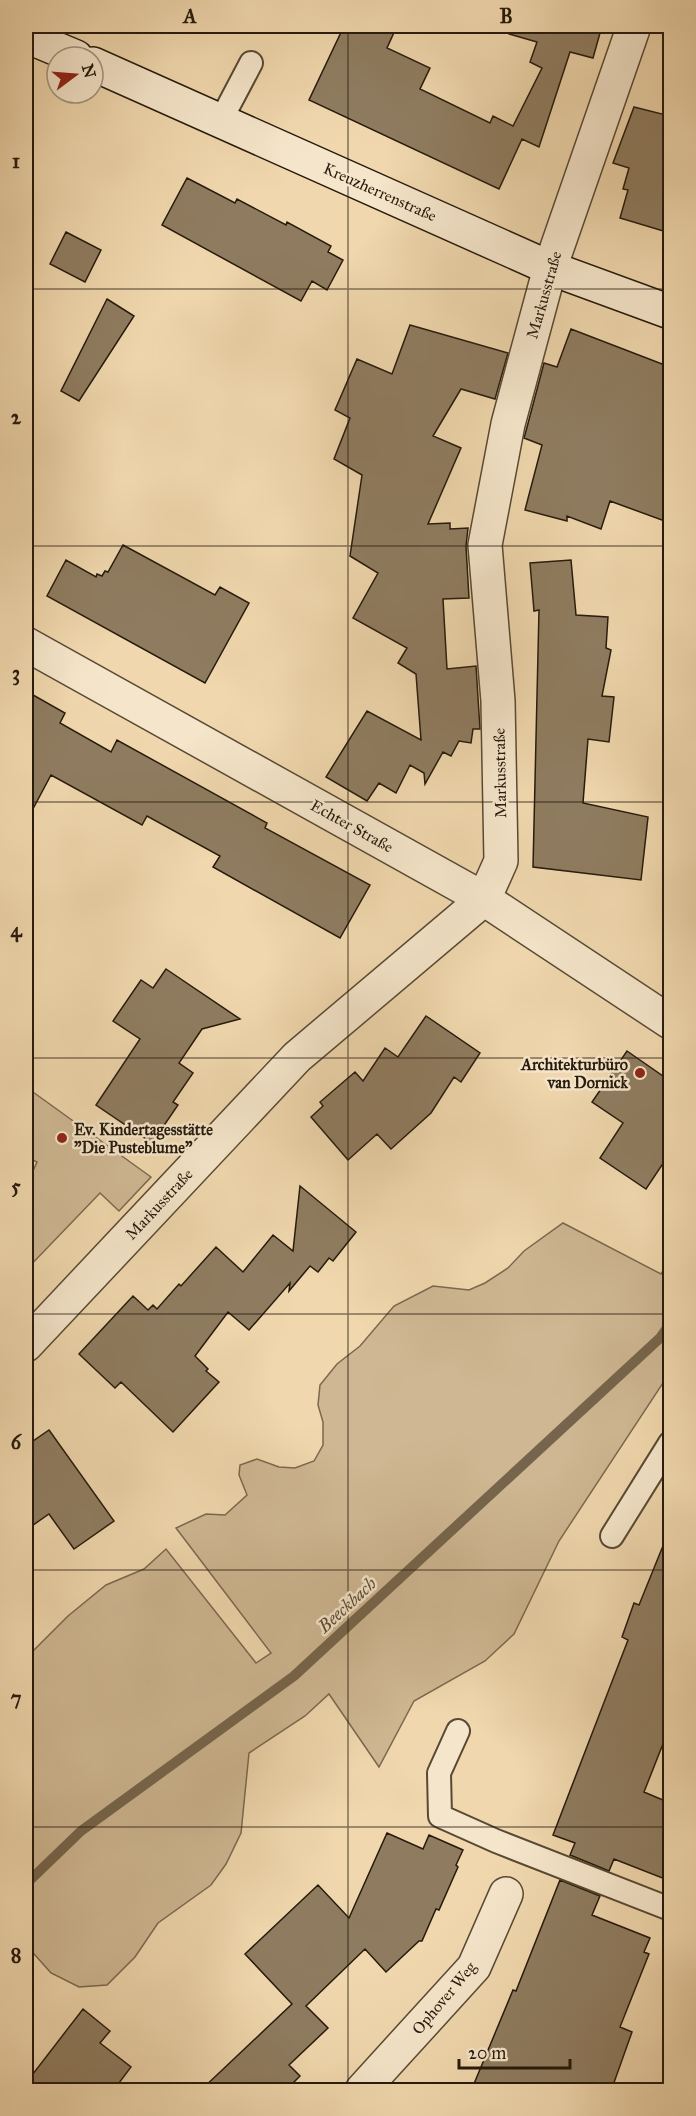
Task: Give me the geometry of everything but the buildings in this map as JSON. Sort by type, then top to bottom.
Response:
[{"type":"street","name":"Markusstraße","points":[[26,1345],[297,1057],[484,899],[501,861],[498,701],[484,545],[508,424],[550,268],[634,26]]},
{"type":"street","points":[[26,34],[50,45]]},
{"type":"street","name":"Kreuzherrenstraße","points":[[105,69],[550,268],[670,312]]},
{"type":"street","name":"Echter Straße","points":[[26,644],[484,899],[670,1023]]},
{"type":"street","name":"Ophover Weg","points":[[362,2091],[474,1967],[506,1894]]},
{"type":"lane","points":[[26,34],[29,26]]},
{"type":"lane","points":[[221,120],[251,63]]},
{"type":"lane","points":[[612,1536],[670,1443]]},
{"type":"lane","points":[[458,1731],[439,1773],[440,1816],[670,1909]]},
{"type":"shaded area","name":"Ev. Kindertagesstätte \"Die Pusteblume\"","points":[[26,1087],[151,1177],[119,1211],[100,1193],[26,1270],[26,1186],[37,1162],[26,1156]]},
{"type":"shaded area","points":[[563,1223],[661,1274],[670,1260],[670,1368],[663,1383],[559,1541],[514,1634],[485,1661],[414,1701],[379,1767],[329,1694],[305,1716],[249,1753],[241,1833],[226,1864],[211,1885],[158,1923],[135,1957],[107,1985],[79,1987],[51,1973],[26,1945],[26,1658],[68,1616],[106,1585],[144,1569],[166,1549],[256,1663],[271,1653],[176,1528],[206,1514],[225,1515],[247,1495],[239,1475],[240,1465],[257,1459],[279,1467],[295,1468],[314,1461],[323,1445],[323,1422],[318,1405],[320,1385],[337,1364],[360,1346],[394,1306],[433,1286],[469,1290],[485,1283],[508,1268],[524,1251]]},
{"type":"waterway","name":"Beeckbach","points":[[26,1884],[81,1831],[294,1676],[660,1338],[670,1324]]},
{"type":"place","name":"Architekturbüro van Dornick","points":[[640,1073]]},
{"type":"place","name":"Ev. Kindertagesstätte \"Die Pusteblume\"","points":[[62,1138]]}]
